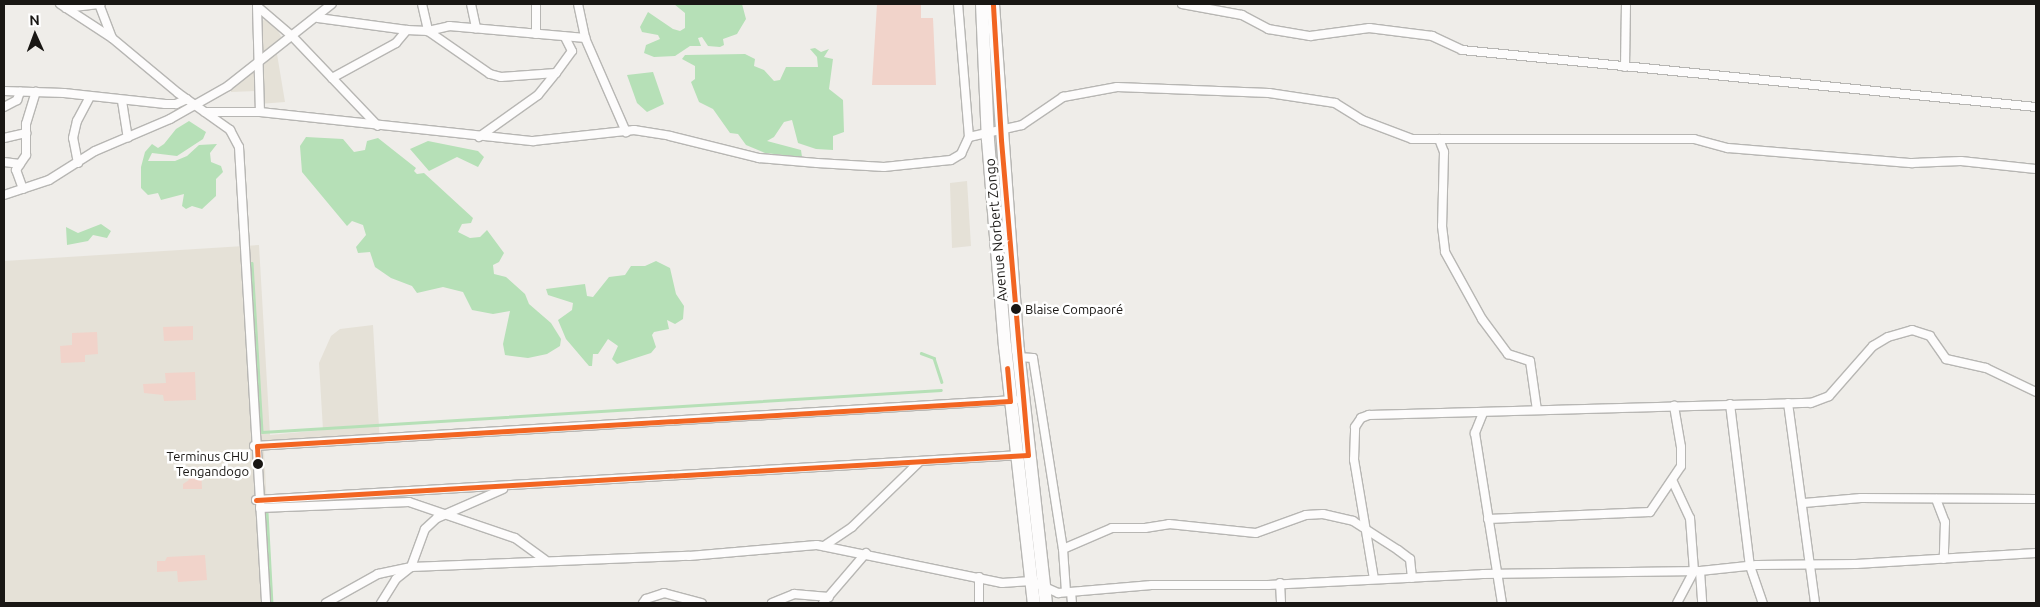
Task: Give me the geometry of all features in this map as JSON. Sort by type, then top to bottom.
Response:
[{"type":"main road","name":"Avenue Norbert Zongo","points":[[982,4],[1022,455]]},
{"type":"main road","name":"Avenue Norbert Zongo","points":[[994,4],[994,132],[1018,357],[1016,400]]},
{"type":"main road","points":[[1022,455],[1034,603]]},
{"type":"main road","points":[[1022,455],[1046,603]]},
{"type":"street","points":[[63,6],[100,4],[112,38]]},
{"type":"street","points":[[4,91],[176,104],[190,101],[228,86],[257,61],[318,18],[332,4]]},
{"type":"street","points":[[422,4],[428,31],[490,74],[515,78],[556,73]]},
{"type":"street","points":[[472,4],[476,28]]},
{"type":"street","points":[[536,4],[536,34]]},
{"type":"street","points":[[578,4],[585,38],[626,132]]},
{"type":"street","points":[[206,112],[260,112],[479,137],[533,141],[626,132],[670,136],[759,158],[884,166],[951,160],[961,154],[969,137],[958,4]]},
{"type":"street","points":[[1182,4],[1242,15],[1268,29],[1310,36],[1369,28],[1432,36],[1462,50],[2036,106]]},
{"type":"street","points":[[1625,67],[1626,4]]},
{"type":"street","points":[[63,6],[112,38],[190,101],[230,130],[240,155],[255,446],[266,603]]},
{"type":"street","points":[[257,6],[292,36],[378,126]]},
{"type":"street","points":[[257,6],[257,61],[260,112]]},
{"type":"street","points":[[318,18],[407,30],[428,31],[449,26],[585,38]]},
{"type":"street","points":[[332,78],[396,44],[407,30]]},
{"type":"street","points":[[479,137],[538,95],[572,51],[566,37]]},
{"type":"street","points":[[969,137],[1022,126],[1063,96],[1117,87],[1269,93],[1335,103],[1362,120],[1412,138],[1694,139],[1728,148],[1912,163],[1961,161],[2036,169]]},
{"type":"street","points":[[4,107],[17,100],[20,92]]},
{"type":"street","points":[[24,189],[16,172],[26,155],[26,133],[36,92]]},
{"type":"street","points":[[78,163],[73,138],[77,121],[89,98]]},
{"type":"street","points":[[122,101],[128,138]]},
{"type":"street","points":[[4,195],[49,180],[95,151],[170,119],[190,101]]},
{"type":"street","points":[[4,138],[26,133]]},
{"type":"street","points":[[1439,139],[1444,152],[1442,226],[1445,252],[1482,319],[1508,354],[1530,361],[1537,410]]},
{"type":"street","points":[[4,162],[20,164]]},
{"type":"street","points":[[1374,579],[1354,460],[1356,427],[1361,418],[1537,410],[1811,402],[1829,396],[1873,346],[1888,337],[1912,330],[1930,336],[1946,359],[1986,368],[2036,392]]},
{"type":"street","points":[[1018,357],[1033,358],[1072,603]]},
{"type":"street","points":[[255,446],[1016,400]]},
{"type":"street","points":[[1730,404],[1750,566],[1763,603]]},
{"type":"street","points":[[1788,404],[1804,503],[1815,603]]},
{"type":"street","points":[[1488,519],[1650,512],[1673,482],[1681,466],[1682,447],[1674,406]]},
{"type":"street","points":[[1483,413],[1475,433],[1502,603]]},
{"type":"street","points":[[259,503],[1022,455]]},
{"type":"street","points":[[824,546],[857,522],[918,462]]},
{"type":"street","points":[[1673,482],[1690,518],[1702,603]]},
{"type":"street","points":[[381,603],[396,579],[411,567],[425,529],[444,512],[510,486]]},
{"type":"street","points":[[1804,503],[1861,498],[2036,499]]},
{"type":"street","points":[[1936,499],[1945,522],[1944,559]]},
{"type":"street","points":[[259,503],[400,501],[444,512],[515,538],[545,560]]},
{"type":"street","points":[[1063,549],[1112,528],[1145,528],[1169,524],[1256,533],[1315,514],[1338,516],[1365,528],[1410,560],[1412,578]]},
{"type":"street","points":[[326,603],[378,574],[411,567],[545,560],[689,556],[824,546],[866,553],[1002,583],[1031,581],[1044,585],[1050,591],[1069,592],[1152,585],[1280,583],[1497,574],[1697,571],[1810,562],[1944,559],[2036,553]]},
{"type":"street","points":[[823,603],[866,553]]},
{"type":"street","points":[[1677,603],[1697,571]]},
{"type":"street","points":[[979,577],[979,603]]},
{"type":"street","points":[[1280,583],[1281,603]]},
{"type":"street","points":[[643,603],[646,599],[664,593],[702,603]]},
{"type":"street","points":[[772,603],[794,594],[829,596]]},
{"type":"shaded area","points":[[674,4],[742,4],[746,19],[737,34],[723,39],[724,45],[720,47],[708,46],[702,37],[698,38],[701,46],[690,46],[675,56],[654,57],[644,53],[646,45],[660,39],[658,35],[642,32],[640,27],[648,12],[673,29],[680,31],[685,28],[685,13]]},
{"type":"shaded area","points":[[877,4],[921,4],[921,18],[933,18],[936,85],[872,85]]},
{"type":"shaded area","points":[[271,18],[284,42],[276,48],[285,102],[259,104],[257,91],[231,92],[231,83],[256,63],[258,22]]},
{"type":"shaded area","points":[[815,48],[821,52],[829,49],[824,57],[833,59],[829,89],[843,100],[844,132],[833,136],[833,150],[816,149],[798,143],[792,120],[784,122],[774,137],[767,141],[801,150],[802,157],[765,153],[746,145],[738,134],[730,133],[713,109],[699,102],[691,82],[695,79],[695,66],[682,59],[685,55],[745,54],[755,59],[754,66],[764,70],[774,81],[780,80],[786,67],[818,67],[817,57],[810,49]]},
{"type":"shaded area","points":[[653,72],[664,104],[647,112],[637,103],[627,75]]},
{"type":"shaded area","points":[[189,121],[206,132],[203,139],[177,156],[152,153],[148,161],[175,161],[187,156],[199,145],[217,144],[210,153],[211,162],[221,166],[223,172],[216,179],[216,196],[202,209],[192,206],[186,209],[182,206],[184,194],[161,200],[158,193],[148,195],[141,188],[141,167],[145,152],[152,144],[158,148],[164,144],[176,129]]},
{"type":"shaded area","points":[[306,137],[343,139],[354,152],[365,150],[367,141],[378,138],[416,168],[414,171],[417,174],[424,173],[473,218],[471,223],[462,224],[458,232],[470,238],[480,237],[487,230],[504,253],[499,262],[493,265],[494,274],[506,277],[525,294],[529,304],[551,323],[561,339],[560,346],[547,354],[528,358],[505,355],[503,344],[510,311],[493,314],[472,310],[463,292],[443,287],[417,293],[412,286],[391,278],[375,267],[370,252],[358,253],[356,247],[366,235],[363,225],[352,221],[347,226],[302,172],[300,146]]},
{"type":"shaded area","points":[[428,141],[478,151],[484,157],[478,167],[457,157],[429,171],[410,149]]},
{"type":"shaded area","points":[[967,181],[971,246],[952,248],[950,183]]},
{"type":"shaded area","points":[[101,224],[111,231],[107,238],[93,235],[88,241],[67,245],[66,227],[78,233]]},
{"type":"shaded area","points":[[259,245],[270,435],[323,430],[319,363],[331,336],[340,329],[373,325],[380,444],[264,450],[272,603],[4,603],[4,261]]},
{"type":"shaded area","points":[[656,261],[670,268],[676,294],[684,306],[683,319],[675,324],[667,320],[669,329],[654,332],[652,335],[656,347],[651,353],[617,364],[612,359],[618,346],[608,339],[598,354],[593,354],[592,366],[589,366],[566,339],[558,320],[572,310],[573,303],[548,295],[546,289],[585,284],[587,296],[593,297],[609,277],[625,275],[631,266],[645,266]]},
{"type":"shaded area","points":[[193,326],[193,340],[164,341],[163,327]]},
{"type":"shaded area","points":[[97,332],[98,354],[85,355],[85,362],[61,363],[60,346],[72,345],[72,333]]},
{"type":"shaded area","points":[[195,372],[196,400],[164,401],[163,395],[144,393],[143,384],[166,383],[165,373]]},
{"type":"shaded area","points":[[183,467],[201,467],[202,489],[183,489],[183,484],[189,480]]},
{"type":"shaded area","points":[[205,555],[207,580],[178,582],[177,571],[157,572],[157,561],[165,561],[167,557]]},
{"type":"waterway","points":[[252,263],[262,432],[941,390]]},
{"type":"waterway","points":[[921,353],[934,358],[942,382]]},
{"type":"waterway","points":[[267,512],[272,603]]},
{"type":"transit line","points":[[256,500],[1028,455],[1001,140],[993,4]]},
{"type":"transit line","points":[[258,465],[257,446],[1010,401],[1007,368]]},
{"type":"place","name":"Blaise Compaoré","points":[[1016,309]]},
{"type":"place","name":"Terminus CHU Tengandogo","points":[[258,464]]}]
